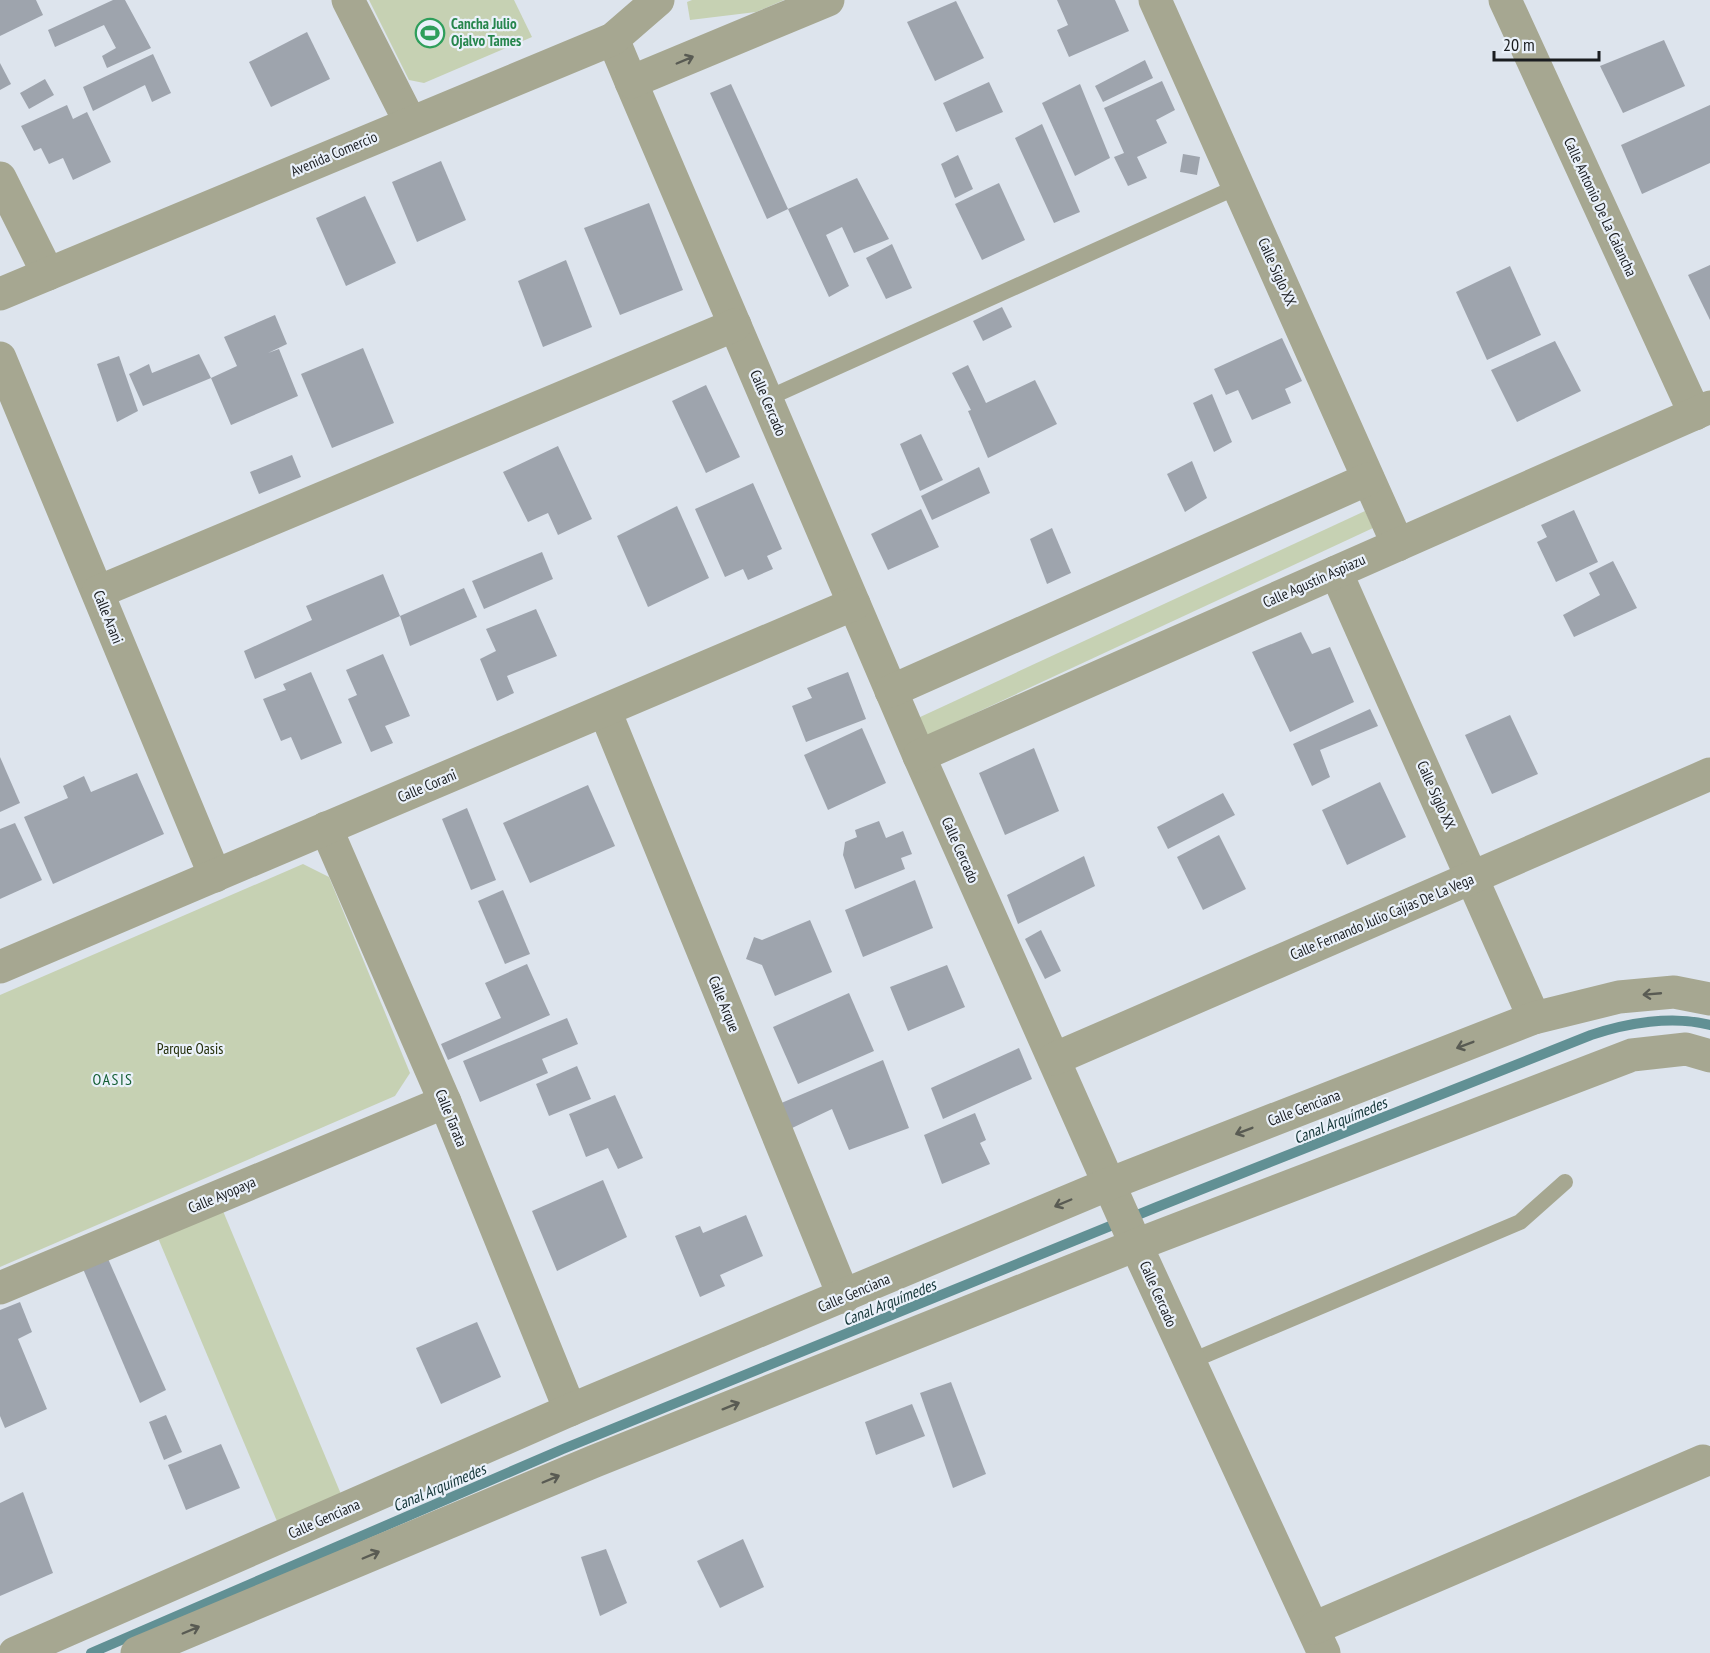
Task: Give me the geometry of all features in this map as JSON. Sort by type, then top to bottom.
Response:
[{"type":"street","points":[[348,0],[411,122]]},
{"type":"street","name":"Avenida Comercio","points":[[0,294],[613,39],[658,0]]},
{"type":"street","points":[[631,82],[828,0]]},
{"type":"street","name":"Calle Siglo XX","points":[[1155,0],[1398,545]]},
{"type":"street","name":"Calle Antonio De La Calancha","points":[[1506,0],[1702,411]]},
{"type":"street","name":"Calle Cercado","points":[[613,39],[919,756],[1189,1362],[1298,1602],[1319,1640]]},
{"type":"street","points":[[0,178],[48,273]]},
{"type":"street","points":[[98,592],[735,325]]},
{"type":"street","name":"Calle Arani","points":[[0,358],[215,876]]},
{"type":"street","name":"Calle Agustín Aspiazu","points":[[919,756],[1702,411]]},
{"type":"street","points":[[891,691],[1368,479]]},
{"type":"street","name":"Calle Siglo XX","points":[[1336,572],[1534,1018]]},
{"type":"street","name":"Calle Corani","points":[[0,967],[854,604]]},
{"type":"street","name":"Calle Arque","points":[[604,711],[844,1297]]},
{"type":"street","name":"Calle Fernando Julio Cajías De La Vega","points":[[1054,1059],[1710,774]]},
{"type":"street","name":"Calle Tarata","points":[[326,828],[445,1102],[570,1410]]},
{"type":"street","name":"Calle Genciana","points":[[15,1653],[570,1410],[844,1297],[1113,1192],[1534,1018],[1619,997],[1674,992],[1710,999]]},
{"type":"street","points":[[137,1653],[1133,1238],[1632,1055],[1686,1049],[1710,1056]]},
{"type":"street","name":"Calle Ayopaya","points":[[0,1288],[445,1102]]},
{"type":"street","points":[[1319,1640],[1703,1461]]},
{"type":"lane","points":[[766,399],[1239,186]]},
{"type":"lane","points":[[1189,1362],[1520,1222],[1565,1182]]},
{"type":"green space","points":[[369,0],[514,0],[532,37],[424,83],[409,80]]},
{"type":"green space","points":[[692,0],[784,0],[756,12],[690,20],[687,2]]},
{"type":"green space","points":[[1365,511],[1373,528],[926,736],[918,718]]},
{"type":"green space","name":"Parque Oasis","points":[[303,864],[329,877],[410,1073],[395,1096],[0,1267],[0,995]]},
{"type":"green space","points":[[223,1211],[343,1499],[279,1526],[158,1238]]},
{"type":"building","points":[[0,0],[36,0],[43,15],[0,36]]},
{"type":"building","points":[[113,0],[125,0],[151,48],[107,68],[102,56],[116,48],[104,25],[55,47],[48,30]]},
{"type":"building","points":[[1057,0],[1115,0],[1129,31],[1069,57],[1057,30],[1068,25]]},
{"type":"building","points":[[956,1],[984,58],[935,81],[907,22]]},
{"type":"building","points":[[307,32],[330,79],[271,107],[249,62]]},
{"type":"building","points":[[1664,40],[1685,86],[1623,113],[1600,66]]},
{"type":"building","points":[[153,54],[171,93],[152,102],[145,85],[93,111],[83,87]]},
{"type":"building","points":[[1145,60],[1153,78],[1103,102],[1095,86]]},
{"type":"building","points":[[0,63],[11,84],[0,90]]},
{"type":"building","points":[[45,79],[54,95],[29,109],[20,93]]},
{"type":"building","points":[[1162,81],[1175,110],[1156,120],[1167,143],[1137,157],[1147,178],[1128,186],[1114,157],[1124,153],[1104,108]]},
{"type":"building","points":[[989,82],[1003,112],[956,132],[943,103]]},
{"type":"building","points":[[731,84],[788,209],[767,219],[710,93]]},
{"type":"building","points":[[1080,84],[1110,158],[1075,176],[1042,103]]},
{"type":"building","points":[[67,105],[73,119],[87,112],[111,162],[73,180],[63,158],[49,164],[41,148],[34,151],[21,126]]},
{"type":"building","points":[[1710,105],[1710,163],[1642,194],[1621,145]]},
{"type":"building","points":[[1042,124],[1080,212],[1054,223],[1015,138]]},
{"type":"building","points":[[1183,154],[1200,157],[1197,175],[1180,172]]},
{"type":"building","points":[[958,155],[973,189],[955,198],[941,164]]},
{"type":"building","points":[[441,161],[466,220],[417,242],[392,182]]},
{"type":"building","points":[[857,178],[889,239],[854,253],[842,227],[826,235],[849,286],[829,297],[788,209]]},
{"type":"building","points":[[999,183],[1025,240],[982,260],[955,204]]},
{"type":"building","points":[[365,196],[396,263],[346,286],[316,218]]},
{"type":"building","points":[[649,203],[683,290],[620,315],[584,228]]},
{"type":"building","points":[[892,244],[912,288],[886,299],[866,258]]},
{"type":"building","points":[[566,260],[592,327],[543,347],[518,281]]},
{"type":"building","points":[[1710,265],[1710,320],[1688,275]]},
{"type":"building","points":[[1510,266],[1541,335],[1487,360],[1456,292]]},
{"type":"building","points":[[1002,307],[1012,327],[983,341],[973,321]]},
{"type":"building","points":[[275,315],[287,344],[268,353],[279,349],[298,396],[231,425],[211,378],[237,366],[224,337]]},
{"type":"building","points":[[1282,338],[1302,381],[1285,389],[1291,403],[1252,420],[1238,390],[1226,395],[1214,369]]},
{"type":"building","points":[[1555,341],[1581,391],[1517,422],[1491,370]]},
{"type":"building","points":[[363,348],[394,423],[332,448],[301,374]]},
{"type":"building","points":[[199,354],[211,378],[143,406],[129,374],[149,364],[152,373]]},
{"type":"building","points":[[119,356],[138,411],[117,422],[97,364]]},
{"type":"building","points":[[968,365],[986,403],[1035,380],[1057,424],[988,458],[968,411],[971,410],[952,373]]},
{"type":"building","points":[[706,385],[740,457],[706,473],[672,401]]},
{"type":"building","points":[[1212,394],[1232,442],[1214,452],[1193,403]]},
{"type":"building","points":[[921,434],[943,480],[920,491],[900,444]]},
{"type":"building","points":[[558,446],[592,519],[558,535],[548,513],[528,522],[503,472]]},
{"type":"building","points":[[292,455],[301,477],[259,494],[250,472]]},
{"type":"building","points":[[1192,461],[1207,498],[1185,512],[1167,474]]},
{"type":"building","points":[[979,467],[990,493],[932,520],[921,496]]},
{"type":"building","points":[[753,483],[782,549],[767,556],[773,569],[748,580],[743,569],[725,577],[695,509]]},
{"type":"building","points":[[677,506],[709,578],[648,607],[617,536]]},
{"type":"building","points":[[921,509],[939,547],[888,570],[871,534]]},
{"type":"building","points":[[1574,510],[1598,562],[1556,582],[1537,542],[1547,537],[1541,525]]},
{"type":"building","points":[[1052,528],[1071,573],[1047,584],[1030,539]]},
{"type":"building","points":[[542,552],[553,579],[484,609],[472,581]]},
{"type":"building","points":[[1613,561],[1637,608],[1574,637],[1563,615],[1600,595],[1589,573]]},
{"type":"building","points":[[383,574],[400,616],[255,679],[244,651],[312,620],[306,606]]},
{"type":"building","points":[[464,588],[477,617],[410,646],[400,616]]},
{"type":"building","points":[[536,609],[557,656],[507,676],[514,693],[497,701],[480,659],[496,651],[486,629]]},
{"type":"building","points":[[1301,632],[1312,654],[1330,647],[1354,702],[1290,732],[1252,652]]},
{"type":"building","points":[[383,654],[410,716],[385,726],[393,743],[371,752],[348,699],[357,695],[346,670]]},
{"type":"building","points":[[311,672],[342,743],[301,760],[291,737],[281,741],[263,699],[286,690],[283,684]]},
{"type":"building","points":[[848,672],[866,719],[806,742],[792,706],[812,698],[807,688]]},
{"type":"building","points":[[1370,709],[1378,726],[1320,750],[1330,777],[1312,786],[1293,744]]},
{"type":"building","points":[[1510,715],[1538,774],[1492,794],[1465,735]]},
{"type":"building","points":[[862,728],[886,783],[828,810],[804,755]]},
{"type":"building","points":[[1034,748],[1059,811],[1005,835],[979,773]]},
{"type":"building","points":[[0,757],[20,803],[0,812]]},
{"type":"building","points":[[137,773],[164,834],[53,884],[24,817],[68,798],[63,786],[84,776],[91,792]]},
{"type":"building","points":[[1380,782],[1406,837],[1347,865],[1322,810]]},
{"type":"building","points":[[588,785],[615,846],[530,883],[503,823]]},
{"type":"building","points":[[1223,793],[1235,815],[1168,849],[1157,827]]},
{"type":"building","points":[[467,808],[496,880],[471,890],[442,819]]},
{"type":"building","points":[[879,821],[886,838],[903,831],[912,854],[901,858],[905,869],[855,889],[843,855],[845,842],[857,837],[855,830]]},
{"type":"building","points":[[15,823],[42,880],[0,899],[0,829]]},
{"type":"building","points":[[1219,835],[1246,889],[1203,910],[1177,857]]},
{"type":"building","points":[[1084,856],[1095,886],[1018,924],[1007,895]]},
{"type":"building","points":[[915,880],[933,928],[863,957],[845,910]]},
{"type":"building","points":[[503,890],[530,954],[505,964],[478,901]]},
{"type":"building","points":[[810,920],[832,972],[775,996],[762,965],[746,959],[754,937],[762,940]]},
{"type":"building","points":[[1041,930],[1061,971],[1045,979],[1025,939]]},
{"type":"building","points":[[527,964],[550,1015],[448,1060],[441,1044],[501,1018],[485,983]]},
{"type":"building","points":[[947,965],[965,1007],[908,1031],[890,987]]},
{"type":"building","points":[[849,993],[874,1051],[798,1084],[773,1027]]},
{"type":"building","points":[[567,1018],[578,1044],[542,1059],[548,1073],[480,1102],[463,1061]]},
{"type":"building","points":[[1019,1048],[1032,1079],[943,1119],[931,1088]]},
{"type":"building","points":[[883,1060],[909,1128],[849,1150],[832,1109],[790,1129],[779,1104]]},
{"type":"building","points":[[577,1066],[591,1099],[549,1116],[536,1084]]},
{"type":"building","points":[[615,1095],[643,1158],[618,1169],[608,1148],[586,1157],[569,1114]]},
{"type":"building","points":[[975,1113],[986,1140],[980,1143],[990,1164],[942,1184],[924,1135]]},
{"type":"building","points":[[603,1180],[627,1237],[557,1271],[532,1211]]},
{"type":"building","points":[[746,1215],[763,1256],[720,1275],[725,1286],[700,1297],[675,1236],[700,1226],[703,1233]]},
{"type":"building","points":[[105,1252],[166,1390],[140,1403],[81,1264]]},
{"type":"building","points":[[20,1302],[32,1332],[18,1339],[47,1409],[5,1428],[0,1416],[0,1310]]},
{"type":"building","points":[[477,1322],[501,1377],[441,1404],[416,1348]]},
{"type":"building","points":[[951,1382],[986,1474],[953,1488],[920,1393]]},
{"type":"building","points":[[912,1404],[925,1436],[876,1455],[865,1422]]},
{"type":"building","points":[[166,1415],[182,1452],[164,1460],[149,1422]]},
{"type":"building","points":[[221,1444],[240,1488],[186,1510],[168,1465]]},
{"type":"building","points":[[23,1492],[53,1573],[0,1596],[0,1503]]},
{"type":"building","points":[[743,1539],[764,1587],[720,1608],[697,1561]]},
{"type":"building","points":[[606,1549],[627,1603],[600,1616],[581,1557]]},
{"type":"waterway","name":"Canal Arquímedes","points":[[91,1653],[563,1449],[1157,1207],[1591,1035],[1650,1022],[1680,1021],[1710,1025]]},
{"type":"place","name":"Cancha Julio Ojalvo Tames","points":[[430,33]]},
{"type":"district","name":"OASIS","points":[[113,1079]]}]
